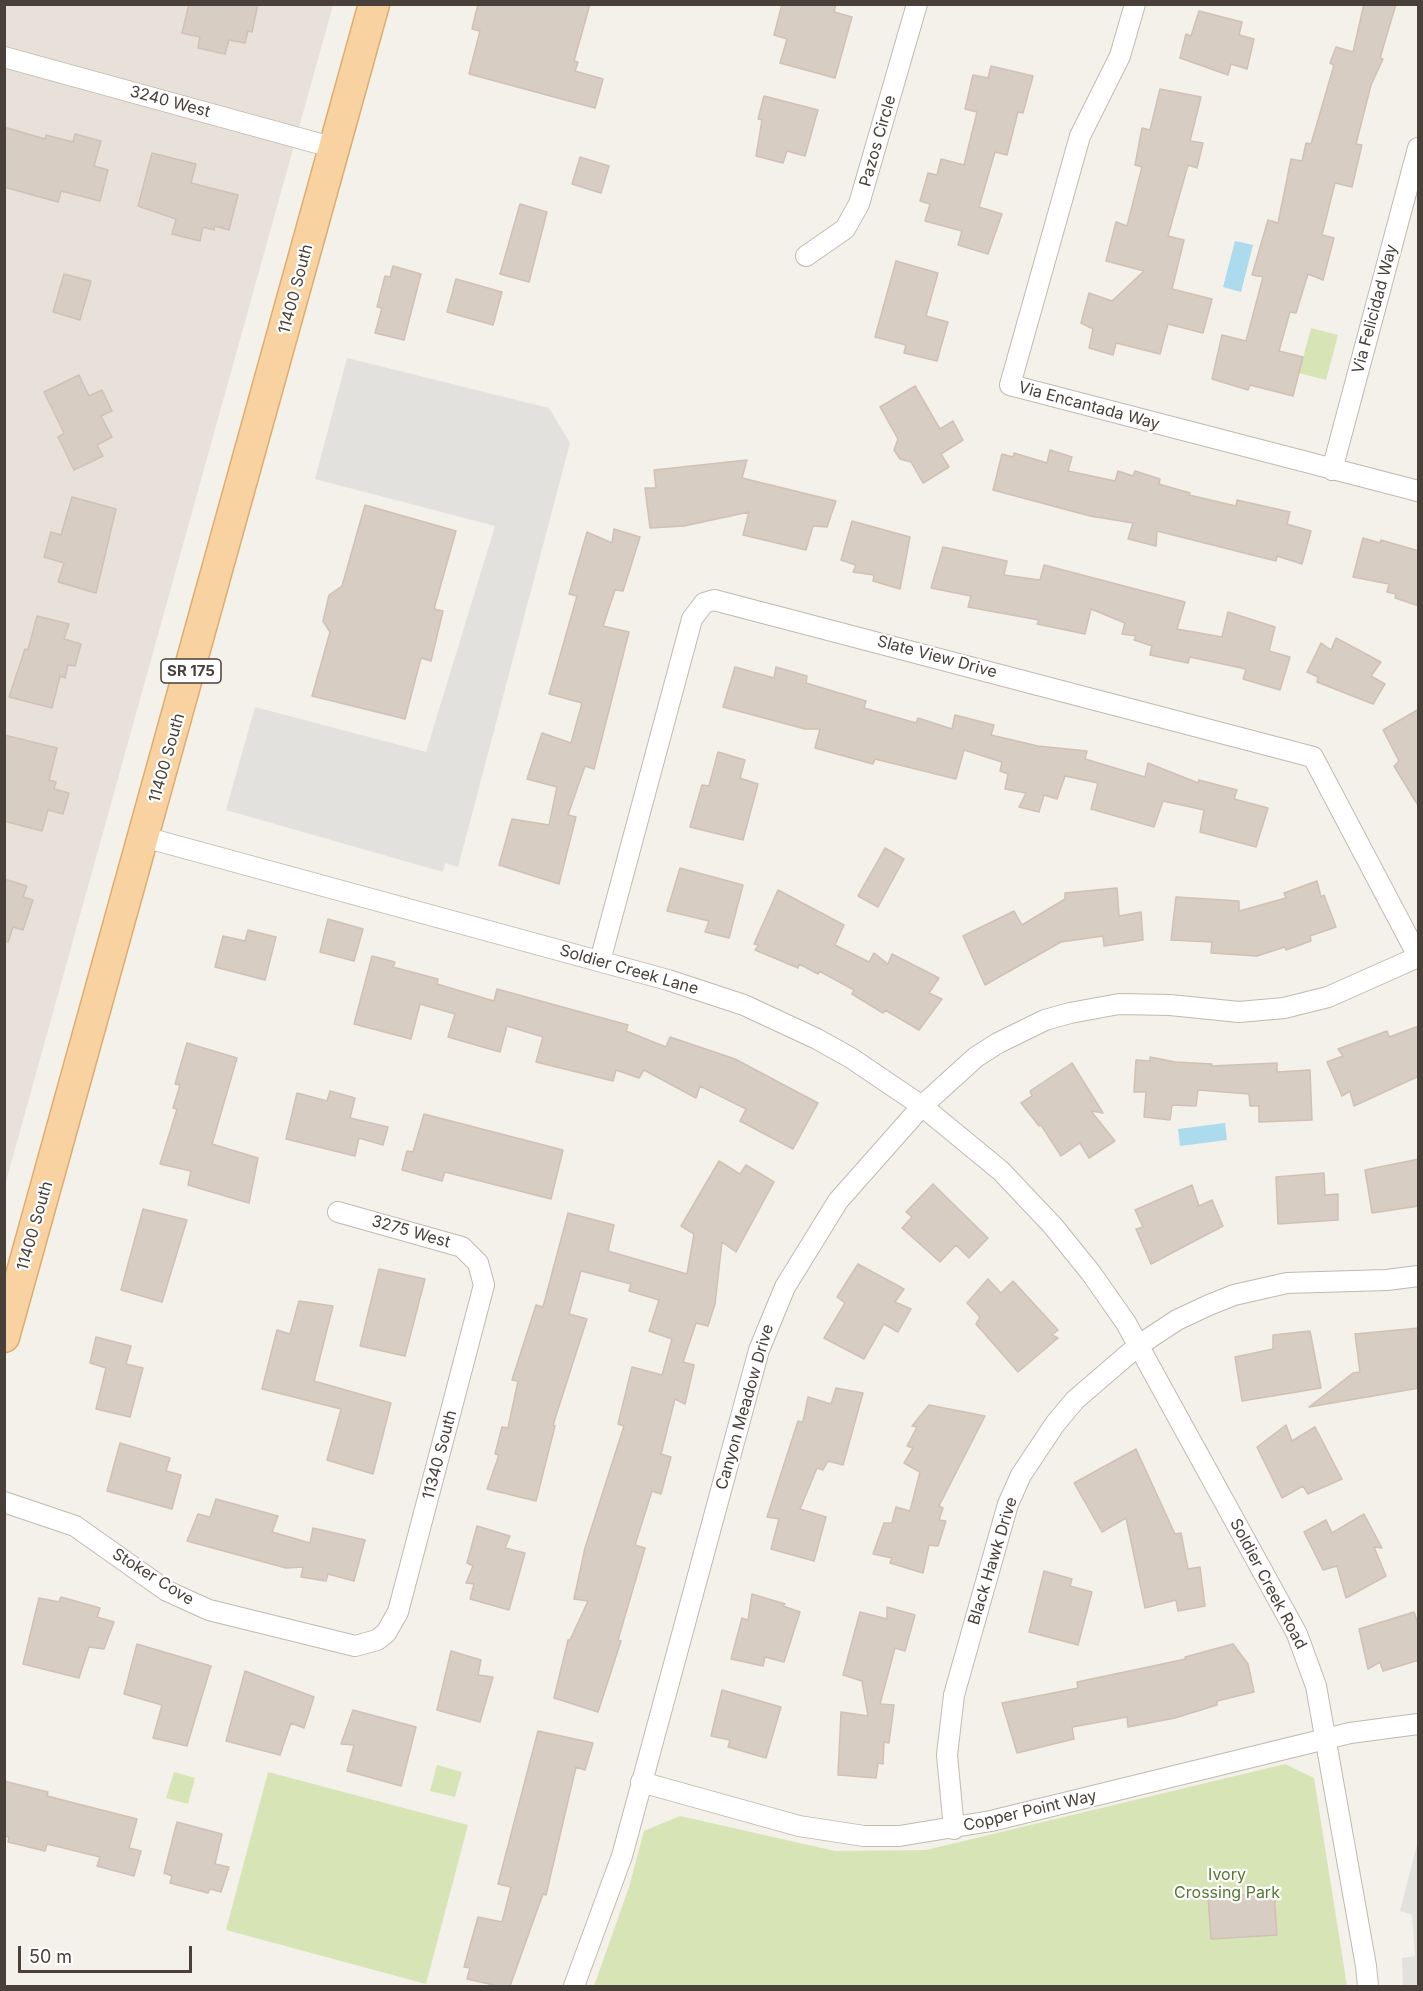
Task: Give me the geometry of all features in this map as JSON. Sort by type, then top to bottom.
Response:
[{"type":"main road","name":"11400 South","points":[[4,1336],[374,4]]},
{"type":"street","name":"Pazos Circle","points":[[806,256],[844,229],[859,204],[917,4]]},
{"type":"street","name":"Via Encantada Way","points":[[1135,4],[1120,56],[1080,136],[1010,385],[1419,491]]},
{"type":"street","name":"3240 West","points":[[4,57],[334,147]]},
{"type":"street","name":"Via Felicidad Way","points":[[1332,470],[1419,148]]},
{"type":"street","name":"Slate View Drive","points":[[600,961],[693,619],[704,603],[714,600],[1313,757],[1419,956]]},
{"type":"street","name":"Soldier Creek Lane","points":[[144,837],[600,961],[707,992],[781,1021],[851,1058],[921,1106],[1001,1171],[1053,1226]]},
{"type":"street","name":"Canyon Meadow Drive","points":[[574,1986],[613,1884],[750,1383],[771,1318],[801,1257],[838,1201],[921,1106],[976,1057],[998,1043],[1045,1020],[1070,1013],[1136,1004],[1239,1012],[1284,1008],[1328,997],[1419,956]]},
{"type":"street","name":"3275 West","points":[[338,1212],[452,1243],[471,1254],[478,1263]]},
{"type":"street","name":"Soldier Creek Road","points":[[1053,1226],[1097,1281],[1139,1345],[1297,1634],[1316,1686],[1368,1986]]},
{"type":"street","name":"11340 South","points":[[377,1640],[387,1633],[398,1612],[483,1297],[483,1274],[478,1263]]},
{"type":"street","name":"Black Hawk Drive","points":[[954,1829],[947,1775],[950,1714],[998,1533],[1008,1504],[1026,1466],[1075,1400],[1139,1345],[1177,1320],[1234,1295],[1261,1288],[1314,1281],[1387,1280],[1419,1276]]},
{"type":"street","name":"Stoker Cove","points":[[4,1502],[75,1527],[167,1591],[209,1610],[343,1645],[355,1646],[377,1640]]},
{"type":"street","name":"Copper Point Way","points":[[641,1782],[827,1832],[864,1836],[899,1836],[954,1829],[1325,1740],[1388,1726],[1419,1724]]},
{"type":"shaded area","points":[[5,5],[333,5],[5,1185]]},
{"type":"shaded area","points":[[347,358],[549,408],[570,443],[458,867],[445,863],[443,872],[226,810],[255,707],[426,752],[495,526],[315,479]]},
{"type":"shaded area","points":[[1418,1841],[1418,1986],[1403,1986],[1402,1958],[1415,1956],[1412,1915],[1400,1911]]},
{"type":"green space","points":[[1311,328],[1338,335],[1326,380],[1299,373]]},
{"type":"green space","name":"Ivory Crossing Park","points":[[1285,1764],[1314,1778],[1347,1986],[594,1986],[629,1887],[644,1831],[680,1816],[835,1851],[926,1850]]},
{"type":"green space","points":[[437,1765],[462,1772],[455,1797],[430,1791]]},
{"type":"green space","points":[[174,1772],[195,1778],[188,1804],[166,1798]]},
{"type":"green space","points":[[268,1772],[468,1825],[426,1984],[226,1930]]},
{"type":"water","points":[[1235,241],[1253,245],[1241,292],[1223,287]]},
{"type":"water","points":[[1225,1123],[1227,1140],[1180,1146],[1178,1129]]},
{"type":"building","points":[[189,4],[258,4],[252,32],[248,31],[245,43],[229,40],[225,54],[198,48],[200,37],[182,33]]},
{"type":"building","points":[[478,4],[590,4],[574,61],[578,62],[575,71],[603,79],[595,108],[469,74],[480,31],[472,29]]},
{"type":"building","points":[[782,4],[836,4],[834,12],[852,17],[835,78],[780,63],[787,39],[774,35]]},
{"type":"building","points":[[1364,4],[1396,4],[1380,58],[1383,59],[1371,85],[1356,144],[1362,145],[1352,187],[1335,183],[1322,235],[1334,238],[1323,280],[1308,274],[1296,313],[1290,312],[1279,351],[1303,357],[1293,396],[1250,385],[1248,390],[1212,379],[1222,335],[1246,341],[1263,277],[1252,275],[1268,220],[1278,223],[1291,159],[1302,161],[1306,143],[1311,144],[1334,65],[1330,63],[1336,47],[1353,52]]},
{"type":"building","points":[[1199,11],[1242,22],[1239,35],[1254,39],[1247,69],[1231,64],[1228,75],[1180,58],[1186,34],[1191,36]]},
{"type":"building","points":[[991,66],[1033,76],[1023,113],[1018,112],[1007,155],[995,152],[979,207],[1002,214],[988,254],[958,245],[962,231],[925,221],[930,204],[920,201],[928,173],[937,175],[941,159],[964,165],[977,112],[965,109],[973,75],[988,78]]},
{"type":"building","points":[[1160,89],[1201,97],[1190,141],[1203,143],[1197,168],[1188,165],[1168,236],[1184,240],[1172,289],[1212,299],[1203,333],[1168,324],[1160,354],[1116,343],[1113,355],[1089,348],[1093,329],[1081,323],[1089,293],[1112,301],[1144,271],[1106,261],[1116,222],[1127,226],[1142,167],[1135,165],[1142,128],[1150,130]]},
{"type":"building","points":[[764,96],[818,110],[805,156],[787,151],[783,163],[756,156],[762,120],[758,119]]},
{"type":"building","points":[[4,127],[45,139],[46,135],[73,142],[75,134],[101,141],[94,166],[108,170],[100,201],[61,191],[58,202],[4,187]]},
{"type":"building","points":[[152,153],[196,164],[191,183],[238,195],[229,230],[215,226],[214,230],[203,227],[200,241],[172,234],[176,219],[138,206]]},
{"type":"building","points":[[580,157],[609,166],[601,193],[572,184]]},
{"type":"building","points":[[520,204],[547,212],[529,282],[500,274]]},
{"type":"building","points":[[896,261],[938,273],[926,316],[948,322],[937,361],[904,353],[906,345],[875,337]]},
{"type":"building","points":[[393,266],[421,274],[404,340],[375,333],[382,308],[377,307],[385,276],[390,277]]},
{"type":"building","points":[[64,274],[91,281],[80,320],[53,312]]},
{"type":"building","points":[[456,279],[502,292],[493,325],[447,312]]},
{"type":"building","points":[[79,375],[89,396],[102,390],[112,411],[101,416],[112,437],[97,445],[103,456],[74,470],[58,437],[64,433],[44,392]]},
{"type":"building","points":[[915,386],[940,429],[953,421],[963,440],[941,454],[949,467],[923,483],[911,462],[900,459],[894,450],[898,439],[880,407]]},
{"type":"building","points":[[1050,450],[1072,457],[1068,471],[1115,481],[1118,471],[1133,476],[1135,471],[1160,479],[1159,484],[1190,493],[1189,495],[1236,506],[1237,500],[1290,512],[1287,524],[1311,531],[1302,564],[1277,556],[1276,561],[1157,531],[1156,546],[1128,539],[1133,523],[1090,516],[993,490],[1002,454],[1013,457],[1014,453],[1047,463]]},
{"type":"building","points":[[747,460],[742,478],[836,501],[827,527],[813,526],[806,550],[743,535],[749,512],[684,526],[650,528],[645,488],[656,488],[654,470]]},
{"type":"building","points":[[72,497],[116,509],[96,593],[58,582],[64,563],[44,557],[51,532],[61,535]]},
{"type":"building","points":[[365,505],[456,531],[434,609],[443,611],[431,661],[421,658],[405,719],[312,696],[330,632],[323,621],[329,595],[342,586]]},
{"type":"building","points":[[852,521],[910,537],[900,589],[873,581],[874,575],[853,572],[856,565],[841,560]]},
{"type":"building","points":[[614,529],[640,537],[623,591],[615,590],[603,626],[629,632],[594,769],[585,766],[568,815],[576,817],[559,884],[499,865],[512,819],[549,825],[557,787],[527,779],[542,733],[571,743],[582,703],[549,694],[577,596],[569,594],[587,532],[612,543]]},
{"type":"building","points":[[1363,538],[1380,543],[1381,540],[1419,551],[1419,606],[1395,598],[1396,594],[1387,592],[1389,584],[1353,577]]},
{"type":"building","points":[[943,547],[1007,561],[1004,575],[1040,580],[1044,565],[1185,602],[1177,629],[1222,637],[1228,612],[1275,627],[1269,651],[1290,657],[1280,690],[1243,679],[1246,669],[1190,657],[1188,663],[1150,655],[1152,646],[1134,640],[1136,636],[1122,634],[1125,623],[1091,609],[1085,634],[1037,624],[1039,620],[968,607],[971,596],[931,588]]},
{"type":"building","points":[[37,616],[69,624],[64,639],[81,644],[75,666],[68,665],[65,678],[60,676],[52,708],[9,697],[25,649],[28,650]]},
{"type":"building","points":[[1336,638],[1381,662],[1371,676],[1385,684],[1373,704],[1317,682],[1318,677],[1307,672],[1321,643],[1331,650]]},
{"type":"building","points":[[735,667],[774,678],[776,667],[807,676],[806,683],[866,701],[864,708],[916,723],[918,718],[952,729],[955,715],[994,725],[991,735],[1038,746],[1087,751],[1085,759],[1145,777],[1148,763],[1198,783],[1199,780],[1237,790],[1234,799],[1268,808],[1256,847],[1200,832],[1204,810],[1163,801],[1154,827],[1091,809],[1098,783],[1065,776],[1057,799],[1044,795],[1039,812],[1019,807],[1026,793],[1005,789],[1008,774],[1000,771],[1002,762],[964,750],[956,779],[875,759],[873,764],[815,748],[820,729],[805,729],[723,707]]},
{"type":"building","points":[[1419,709],[1419,807],[1394,766],[1399,761],[1383,730]]},
{"type":"building","points":[[4,735],[57,748],[49,780],[56,782],[54,789],[69,793],[63,814],[48,810],[42,831],[4,821]]},
{"type":"building","points":[[718,752],[745,760],[740,778],[758,784],[743,840],[690,827],[702,785],[709,786]]},
{"type":"building","points":[[885,848],[904,859],[878,907],[858,896]]},
{"type":"building","points":[[680,868],[743,885],[729,938],[705,932],[709,921],[667,911]]},
{"type":"building","points":[[4,879],[27,886],[23,897],[33,900],[23,930],[13,927],[8,942],[4,941]]},
{"type":"building","points":[[1317,881],[1321,897],[1324,895],[1336,927],[1310,936],[1311,941],[1286,950],[1285,947],[1257,956],[1211,953],[1212,942],[1171,940],[1176,897],[1239,901],[1239,911],[1286,898],[1284,893]]},
{"type":"building","points":[[1117,888],[1119,916],[1141,912],[1143,940],[1104,946],[1103,936],[1061,942],[985,985],[963,936],[1014,911],[1022,925],[1065,899],[1065,893]]},
{"type":"building","points":[[778,890],[844,925],[835,945],[869,962],[874,953],[888,964],[892,954],[939,978],[929,993],[942,999],[919,1030],[885,1010],[883,1013],[852,994],[854,990],[819,971],[818,974],[799,964],[798,968],[755,950],[759,945],[754,944]]},
{"type":"building","points":[[328,919],[363,929],[354,961],[320,952]]},
{"type":"building","points":[[248,930],[276,937],[265,980],[215,967],[223,936],[245,941]]},
{"type":"building","points":[[372,956],[395,962],[393,967],[438,979],[437,984],[494,1001],[497,989],[628,1025],[626,1031],[666,1047],[670,1037],[735,1059],[818,1103],[793,1149],[740,1121],[746,1109],[700,1086],[696,1098],[644,1070],[639,1078],[616,1070],[613,1081],[536,1062],[543,1037],[507,1026],[500,1052],[448,1037],[455,1014],[420,1004],[411,1039],[354,1024]]},
{"type":"building","points":[[1419,1026],[1419,1076],[1354,1106],[1350,1091],[1342,1096],[1327,1062],[1343,1056],[1338,1049],[1387,1031],[1389,1037]]},
{"type":"building","points":[[187,1043],[237,1058],[212,1144],[258,1158],[249,1203],[188,1185],[191,1171],[160,1164],[177,1109],[173,1108],[180,1085],[175,1084]]},
{"type":"building","points":[[1150,1057],[1175,1062],[1212,1064],[1211,1066],[1277,1063],[1277,1072],[1310,1070],[1312,1120],[1259,1122],[1259,1106],[1250,1106],[1249,1094],[1198,1090],[1196,1106],[1172,1105],[1170,1120],[1144,1117],[1146,1092],[1134,1092],[1136,1060],[1150,1061]]},
{"type":"building","points":[[1072,1063],[1103,1113],[1091,1111],[1115,1141],[1089,1158],[1080,1143],[1061,1156],[1041,1125],[1039,1126],[1021,1103],[1032,1096],[1030,1091]]},
{"type":"building","points":[[330,1091],[355,1098],[350,1118],[388,1127],[383,1145],[359,1138],[355,1156],[286,1139],[297,1093],[327,1101]]},
{"type":"building","points":[[424,1114],[563,1150],[551,1199],[445,1172],[442,1181],[402,1170],[407,1151],[413,1152]]},
{"type":"building","points":[[1419,1159],[1419,1206],[1372,1213],[1365,1170]]},
{"type":"building","points":[[719,1161],[740,1174],[746,1165],[774,1182],[736,1252],[722,1242],[715,1304],[708,1326],[696,1323],[683,1362],[694,1365],[685,1404],[675,1399],[661,1454],[671,1457],[661,1494],[652,1491],[635,1545],[645,1548],[618,1640],[621,1641],[598,1712],[554,1698],[568,1640],[588,1601],[574,1599],[585,1548],[624,1426],[618,1424],[632,1367],[662,1375],[672,1339],[649,1331],[659,1300],[629,1291],[631,1284],[581,1271],[569,1314],[587,1319],[553,1425],[555,1426],[536,1501],[487,1489],[499,1455],[495,1454],[502,1427],[508,1428],[518,1381],[512,1380],[536,1305],[543,1307],[568,1213],[614,1225],[608,1251],[687,1274],[694,1234],[681,1226]]},
{"type":"building","points":[[1324,1173],[1325,1195],[1338,1194],[1338,1220],[1278,1224],[1276,1177]]},
{"type":"building","points":[[933,1184],[988,1238],[969,1258],[956,1245],[940,1262],[902,1228],[912,1217],[906,1212]]},
{"type":"building","points":[[1192,1185],[1199,1206],[1212,1200],[1223,1226],[1151,1264],[1136,1229],[1143,1227],[1135,1210]]},
{"type":"building","points":[[143,1209],[187,1220],[162,1302],[121,1290]]},
{"type":"building","points":[[858,1264],[904,1289],[895,1302],[911,1309],[898,1332],[884,1324],[864,1359],[824,1338],[845,1303],[837,1297]]},
{"type":"building","points":[[379,1269],[425,1279],[405,1356],[360,1346]]},
{"type":"building","points":[[988,1279],[1001,1293],[1013,1281],[1058,1330],[1052,1335],[1058,1338],[1018,1372],[976,1324],[980,1317],[967,1303]]},
{"type":"building","points":[[299,1301],[333,1306],[314,1381],[391,1403],[373,1474],[327,1460],[341,1409],[262,1389],[277,1330],[290,1334]]},
{"type":"building","points":[[1419,1328],[1419,1388],[1309,1407],[1353,1373],[1360,1372],[1355,1334]]},
{"type":"building","points":[[1310,1331],[1321,1388],[1242,1401],[1235,1357],[1273,1349],[1273,1335]]},
{"type":"building","points":[[96,1337],[131,1346],[126,1364],[143,1368],[130,1417],[96,1409],[106,1368],[90,1363]]},
{"type":"building","points":[[836,1388],[863,1393],[843,1465],[828,1461],[823,1470],[817,1468],[800,1509],[826,1517],[814,1561],[771,1549],[779,1519],[767,1517],[798,1421],[803,1422],[808,1397],[831,1404]]},
{"type":"building","points":[[929,1405],[985,1416],[939,1506],[943,1508],[939,1520],[946,1521],[938,1546],[929,1545],[923,1573],[890,1563],[892,1558],[873,1554],[884,1523],[892,1523],[896,1507],[910,1511],[920,1472],[904,1463],[913,1448],[907,1446],[917,1427],[912,1426]]},
{"type":"building","points":[[1286,1425],[1292,1441],[1315,1427],[1342,1479],[1308,1494],[1303,1486],[1282,1498],[1257,1447]]},
{"type":"building","points":[[120,1443],[170,1458],[166,1471],[181,1475],[172,1509],[107,1491]]},
{"type":"building","points":[[1136,1449],[1175,1534],[1181,1533],[1188,1569],[1200,1567],[1205,1606],[1178,1611],[1176,1600],[1145,1608],[1126,1518],[1102,1532],[1074,1483]]},
{"type":"building","points":[[216,1499],[278,1516],[272,1532],[310,1543],[313,1528],[365,1540],[354,1581],[328,1574],[326,1581],[301,1577],[303,1567],[286,1568],[187,1541],[198,1514],[210,1517]]},
{"type":"building","points":[[1364,1514],[1382,1548],[1374,1547],[1386,1576],[1346,1598],[1337,1566],[1323,1570],[1304,1532],[1326,1520],[1332,1533]]},
{"type":"building","points":[[477,1526],[510,1536],[505,1548],[525,1553],[509,1610],[470,1599],[474,1584],[466,1583],[473,1566],[467,1563]]},
{"type":"building","points":[[1044,1571],[1072,1579],[1070,1586],[1092,1592],[1078,1645],[1029,1632]]},
{"type":"building","points":[[752,1594],[785,1604],[783,1606],[800,1612],[784,1662],[765,1657],[763,1666],[731,1659],[742,1618],[748,1620]]},
{"type":"building","points":[[61,1597],[100,1608],[97,1617],[114,1622],[104,1649],[89,1647],[79,1678],[23,1664],[39,1598],[59,1602]]},
{"type":"building","points":[[887,1607],[915,1615],[905,1651],[895,1648],[880,1704],[894,1705],[889,1743],[884,1742],[883,1764],[878,1763],[876,1778],[838,1775],[841,1712],[868,1716],[862,1681],[843,1675],[860,1612],[887,1619]]},
{"type":"building","points":[[1414,1612],[1419,1627],[1419,1660],[1383,1671],[1380,1662],[1368,1669],[1359,1629]]},
{"type":"building","points":[[137,1644],[211,1666],[187,1746],[153,1738],[162,1705],[124,1694]]},
{"type":"building","points":[[1233,1644],[1248,1664],[1254,1692],[1217,1701],[1217,1705],[1175,1718],[1128,1727],[1127,1717],[1072,1727],[1074,1739],[1017,1753],[1002,1703],[1078,1688],[1077,1682],[1186,1659],[1185,1657]]},
{"type":"building","points":[[451,1651],[481,1660],[478,1675],[493,1677],[480,1722],[437,1710]]},
{"type":"building","points":[[245,1671],[314,1697],[304,1728],[291,1723],[280,1755],[226,1741]]},
{"type":"building","points":[[722,1690],[781,1707],[766,1758],[728,1747],[730,1740],[711,1736]]},
{"type":"building","points":[[353,1710],[416,1727],[401,1786],[347,1771],[354,1745],[341,1744]]},
{"type":"building","points":[[538,1731],[593,1743],[585,1770],[576,1767],[546,1895],[543,1894],[510,1986],[498,1986],[467,1979],[470,1968],[464,1967],[478,1917],[502,1922],[511,1887],[498,1884]]},
{"type":"building","points":[[4,1781],[48,1792],[47,1796],[137,1819],[129,1848],[141,1851],[134,1876],[97,1866],[100,1857],[47,1844],[45,1851],[8,1842],[9,1837],[4,1836]]},
{"type":"building","points":[[177,1822],[222,1834],[215,1864],[229,1867],[221,1892],[210,1889],[208,1893],[170,1883],[172,1876],[164,1873]]},
{"type":"building","points":[[1274,1893],[1277,1935],[1211,1939],[1208,1897]]}]
